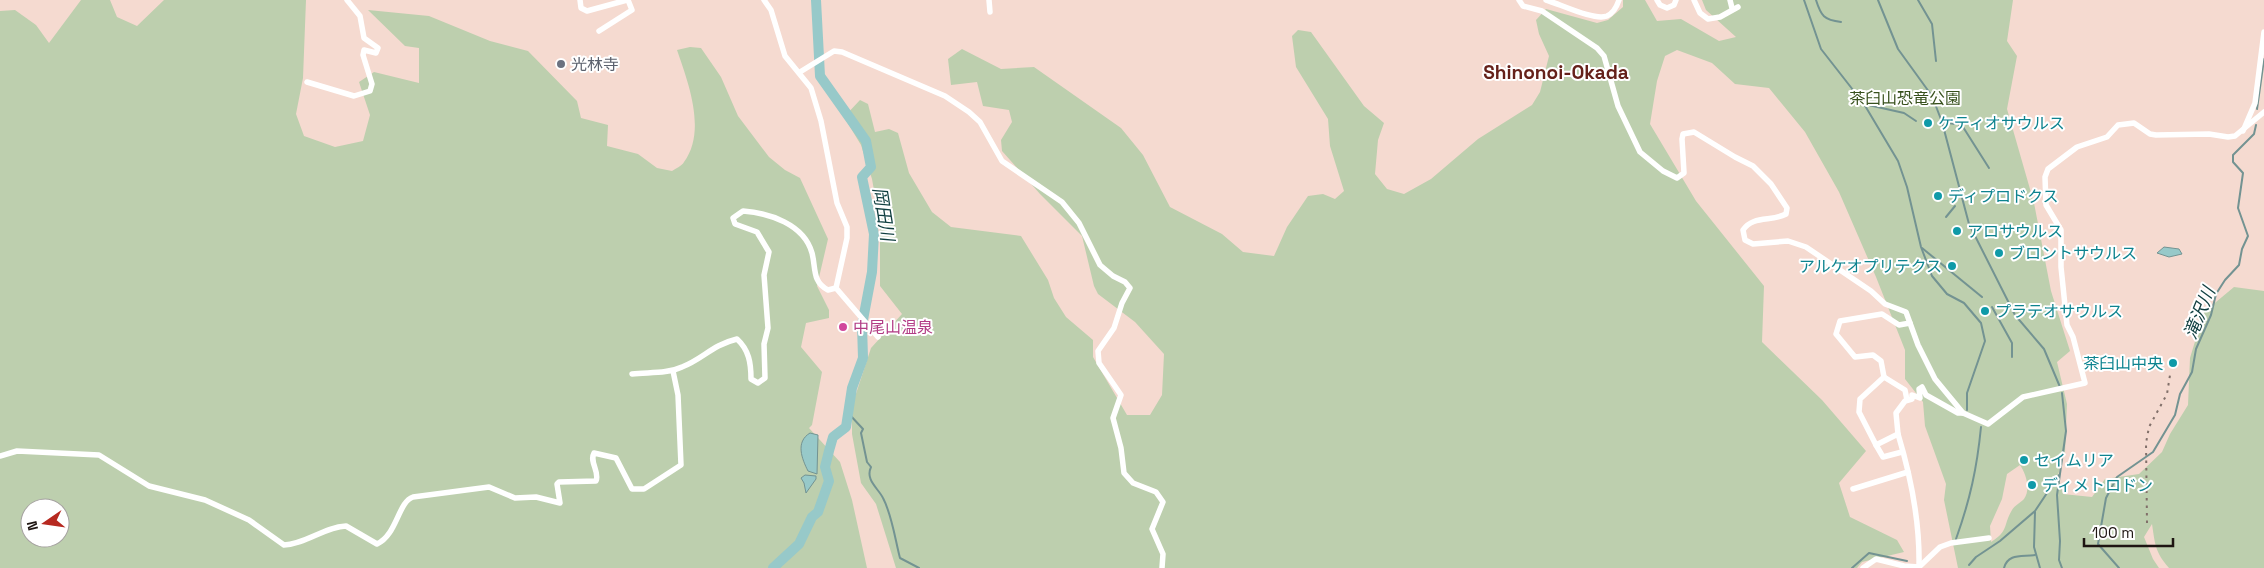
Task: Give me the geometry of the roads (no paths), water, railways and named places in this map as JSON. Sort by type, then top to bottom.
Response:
[{"type":"street","points":[[307,82],[354,96],[370,91],[372,84],[363,55],[364,50],[376,53],[378,48],[364,38],[360,16],[347,0]]},
{"type":"street","points":[[580,0],[581,8],[587,11],[627,0],[632,10],[599,31]]},
{"type":"street","points":[[764,0],[771,10],[785,56],[812,88],[821,121],[837,203],[847,227],[847,238],[836,288]]},
{"type":"street","points":[[989,0],[990,12]]},
{"type":"street","points":[[1519,0],[1523,6],[1542,12],[1571,33],[1597,48],[1604,56],[1618,106],[1634,142],[1640,152],[1651,162],[1673,177],[1682,176],[1685,168],[1683,134],[1694,132],[1753,166],[1771,184],[1787,208],[1786,214],[1780,218],[1755,221],[1747,224],[1743,230],[1745,240],[1753,244],[1788,242],[1806,247],[1870,291],[1885,304],[1906,312],[1931,372],[1963,413]]},
{"type":"street","points":[[1546,0],[1597,17],[1607,16],[1614,10],[1619,0]]},
{"type":"street","points":[[1657,0],[1660,5],[1667,8],[1674,5],[1676,0]]},
{"type":"street","points":[[1694,0],[1700,13],[1708,19],[1720,17],[1735,8],[1730,0]]},
{"type":"street","points":[[2243,130],[2255,102],[2264,32]]},
{"type":"street","points":[[800,72],[834,51],[842,52],[945,96],[980,122],[1002,161],[1062,202],[1079,224],[1100,265],[1113,276],[1125,282],[1130,288],[1122,303],[1116,324],[1100,346],[1098,357],[1102,368],[1121,395],[1113,418],[1121,448],[1124,473],[1133,483],[1156,492],[1163,502],[1152,529],[1163,554],[1162,568]]},
{"type":"street","points":[[1919,567],[1920,535],[1908,472],[1898,434],[1896,413],[1901,404],[1912,399],[1912,395],[1920,398],[1919,389],[1922,387],[1926,395],[1958,413],[1963,413],[1988,424],[2022,397],[2085,383],[2073,337],[2067,325],[2061,267],[2061,230],[2046,205],[2045,177],[2054,162],[2077,147],[2107,137],[2118,125],[2129,122],[2134,122],[2150,134],[2156,135],[2208,134],[2228,137],[2235,136],[2264,112]]},
{"type":"street","points":[[632,374],[673,371],[690,364],[708,350],[724,342],[737,339],[743,344],[750,359],[751,378],[758,383],[765,378],[764,344],[768,328],[764,275],[769,252],[757,232],[735,224],[733,218],[737,213],[748,211],[775,217],[796,229],[812,252],[815,275],[819,284],[828,290],[836,288]]},
{"type":"street","points":[[836,288],[878,337]]},
{"type":"street","points":[[1907,400],[1905,390],[1884,376],[1881,360],[1873,355],[1855,357],[1836,334],[1840,321],[1882,314],[1899,325],[1910,323]]},
{"type":"street","points":[[0,456],[16,452],[99,455],[150,486],[205,500],[249,520],[284,545],[299,542],[334,527],[346,526],[377,544],[392,532],[406,503],[414,497],[489,487],[515,498],[536,497],[560,503],[557,484],[559,482],[596,481],[598,476],[592,458],[594,453],[616,458],[632,489],[644,489],[681,465],[678,395],[673,371]]},
{"type":"street","points":[[1884,376],[1865,392],[1858,406],[1883,458],[1902,452]]},
{"type":"street","points":[[1876,445],[1898,434]]},
{"type":"street","points":[[1853,489],[1908,472]]},
{"type":"street","points":[[1863,568],[1876,559],[1904,566],[1919,567],[1940,547],[1952,543],[1989,538]]},
{"type":"water","points":[[2164,247],[2179,249],[2182,254],[2169,257],[2157,253]]},
{"type":"water","points":[[810,433],[818,435],[817,474],[808,471],[801,451],[805,437]]},
{"type":"water","points":[[805,475],[816,476],[816,479],[806,493],[801,478]]},
{"type":"waterway","name":"岡田川","points":[[773,568],[799,544],[812,517],[818,512],[829,481],[825,467],[829,451],[833,437],[846,427],[852,388],[863,358],[862,325],[872,272],[874,234],[862,177],[871,167],[866,141],[820,76],[816,0]]},
{"type":"waterway","points":[[1804,0],[1821,49],[1864,104],[1898,161],[1907,187],[1921,247],[1932,276],[1947,294],[1964,303],[1981,323],[1985,341],[1967,393],[1967,410]]},
{"type":"waterway","points":[[1816,0],[1824,16],[1841,22]]},
{"type":"waterway","points":[[1878,0],[1898,49],[1932,96],[1942,122],[1969,224],[2015,315],[2044,349],[2060,387]]},
{"type":"waterway","points":[[1918,0],[1932,24],[1936,61]]},
{"type":"waterway","points":[[2257,109],[2264,59]]},
{"type":"waterway","points":[[1864,104],[1904,113],[1916,121]]},
{"type":"waterway","points":[[1942,122],[1955,124]]},
{"type":"waterway","points":[[1959,125],[1963,127],[1989,168]]},
{"type":"waterway","name":"滝沢川","points":[[2119,568],[2098,544],[2106,498],[2117,477],[2153,452],[2175,415],[2180,394],[2192,372],[2196,349],[2211,315],[2216,294],[2225,280],[2239,265],[2242,249],[2248,236],[2238,208],[2243,173],[2233,162],[2233,155],[2254,134],[2256,125]]},
{"type":"waterway","points":[[1946,217],[1955,206]]},
{"type":"waterway","points":[[1922,248],[1982,297]]},
{"type":"waterway","points":[[1992,307],[2012,343],[2012,357]]},
{"type":"waterway","points":[[2062,393],[2066,431],[2057,495],[2060,541],[2059,560],[2062,568]]},
{"type":"waterway","points":[[849,414],[863,429],[861,433],[867,462],[871,467],[871,480],[886,505],[900,558],[919,568]]},
{"type":"waterway","points":[[1956,539],[1972,484],[1981,427]]},
{"type":"waterway","points":[[1969,565],[1976,557],[2000,541],[2035,511],[2059,475]]},
{"type":"waterway","points":[[2035,512],[2034,547],[2040,568]]},
{"type":"waterway","points":[[1852,568],[1869,553],[1907,561]]},
{"type":"waterway","points":[[2004,568],[2006,563],[2012,558],[2035,555]]},
{"type":"railway","points":[[2147,523],[2146,443],[2149,427],[2167,394],[2170,375]]},
{"type":"place","name":"光林寺","points":[[561,64]]},
{"type":"place","name":"ケティオサウルス","points":[[1928,123]]},
{"type":"place","name":"ディプロドクス","points":[[1938,196]]},
{"type":"place","name":"アロサウルス","points":[[1957,231]]},
{"type":"place","name":"ブロントサウルス","points":[[1999,253]]},
{"type":"place","name":"アルケオプリテクス","points":[[1952,266]]},
{"type":"place","name":"プラテオサウルス","points":[[1985,311]]},
{"type":"place","name":"中尾山温泉","points":[[843,327]]},
{"type":"place","name":"茶臼山中央","points":[[2173,363]]},
{"type":"place","name":"セイムリア","points":[[2024,460]]},
{"type":"place","name":"ディメトロドン","points":[[2032,485]]},
{"type":"district","name":"Shinonoi-Okada","points":[[1556,72]]},
{"type":"park label","name":"茶臼山恐竜公園","points":[[1905,98]]}]
